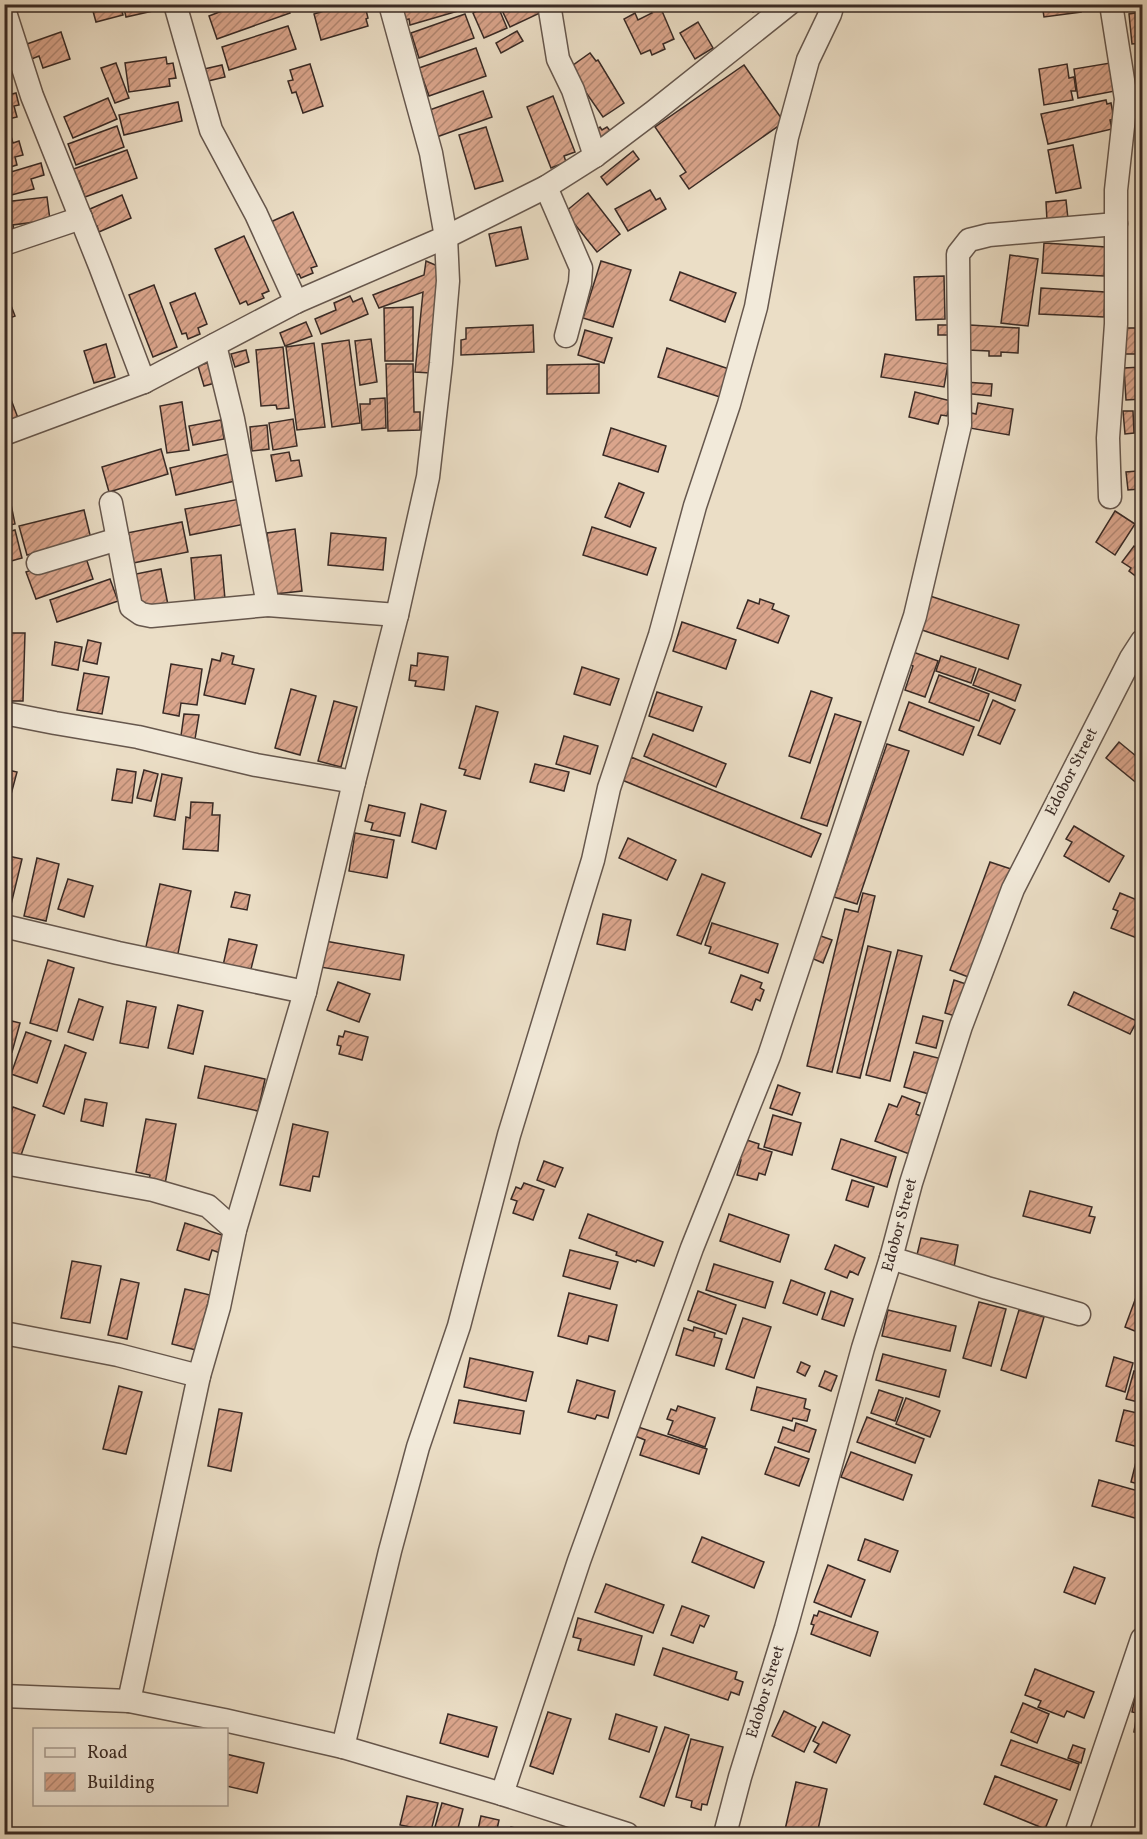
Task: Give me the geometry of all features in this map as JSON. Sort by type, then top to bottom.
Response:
[{"type":"street","points":[[175,4],[211,130],[256,214],[296,303]]},
{"type":"street","points":[[129,1701],[199,1376],[219,1307],[235,1230],[304,992],[397,615],[428,477],[448,281],[446,237],[430,153],[390,4]]},
{"type":"street","points":[[549,4],[558,59],[573,90],[595,156]]},
{"type":"street","points":[[4,434],[144,382],[296,303],[446,237],[546,187],[595,156],[789,4]]},
{"type":"street","points":[[343,1748],[387,1562],[418,1447],[459,1326],[509,1135],[593,860],[609,788],[660,635],[695,506],[729,404],[756,307],[787,137],[808,60],[833,4]]},
{"type":"street","points":[[1110,497],[1108,438],[1116,324],[1116,190],[1126,99],[1111,4]]},
{"type":"street","points":[[4,9],[32,96],[144,382]]},
{"type":"street","points":[[546,187],[581,268],[580,283],[566,336]]},
{"type":"street","points":[[4,244],[81,218]]},
{"type":"street","points":[[502,1794],[579,1561],[692,1248],[770,1056],[915,616],[960,425],[958,254],[969,240],[988,235],[1116,224]]},
{"type":"street","points":[[215,345],[233,419],[268,605]]},
{"type":"street","points":[[111,503],[131,607],[141,614],[151,616],[268,605],[397,615]]},
{"type":"street","points":[[38,563],[118,539]]},
{"type":"street","name":"Edobor Street","points":[[725,1834],[789,1617],[863,1348],[891,1258],[910,1183],[961,1026],[1013,889],[1131,658],[1143,641]]},
{"type":"street","points":[[4,713],[138,737],[255,765],[354,783]]},
{"type":"street","points":[[4,926],[118,953],[304,992]]},
{"type":"street","points":[[4,1163],[164,1193],[208,1206],[235,1230]]},
{"type":"street","points":[[891,1258],[1078,1314]]},
{"type":"street","points":[[4,1332],[118,1354],[199,1376]]},
{"type":"street","points":[[1076,1834],[1143,1639]]},
{"type":"street","points":[[4,1696],[129,1701],[224,1720],[343,1748],[502,1794],[627,1834]]},
{"type":"building","points":[[91,4],[120,4],[123,15],[96,22]]},
{"type":"building","points":[[123,4],[161,4],[162,9],[126,17]]},
{"type":"building","points":[[240,4],[287,4],[290,13],[217,39],[209,16]]},
{"type":"building","points":[[347,4],[365,6],[368,26],[321,40],[314,14]]},
{"type":"building","points":[[404,4],[464,4],[465,9],[410,25],[409,19],[402,21],[398,7]]},
{"type":"building","points":[[490,4],[497,4],[507,28],[484,38],[473,13]]},
{"type":"building","points":[[499,4],[536,4],[540,13],[510,27]]},
{"type":"building","points":[[659,4],[674,39],[663,44],[665,49],[652,55],[650,50],[641,54],[624,19],[635,13],[638,20],[652,13],[649,7]]},
{"type":"building","points":[[750,4],[769,4],[753,12]]},
{"type":"building","points":[[1042,4],[1079,4],[1081,12],[1044,17]]},
{"type":"building","points":[[1142,12],[1142,43],[1132,44],[1129,14]]},
{"type":"building","points":[[465,14],[474,38],[419,58],[411,33]]},
{"type":"building","points":[[698,22],[713,48],[695,59],[680,33]]},
{"type":"building","points":[[288,26],[296,49],[229,70],[222,47]]},
{"type":"building","points":[[517,31],[523,41],[501,53],[496,43]]},
{"type":"building","points":[[61,32],[70,59],[43,68],[39,56],[29,60],[24,45]]},
{"type":"building","points":[[476,48],[486,76],[429,96],[419,68]]},
{"type":"building","points":[[590,53],[596,61],[598,60],[624,103],[603,117],[569,68]]},
{"type":"building","points":[[166,57],[167,64],[173,63],[176,78],[169,79],[170,86],[129,92],[125,63]]},
{"type":"building","points":[[116,63],[129,98],[115,103],[101,68]]},
{"type":"building","points":[[1110,63],[1115,91],[1078,98],[1074,69]]},
{"type":"building","points":[[310,64],[323,106],[303,113],[296,92],[292,93],[288,81],[293,80],[290,70]]},
{"type":"building","points":[[1067,64],[1069,78],[1074,77],[1076,91],[1071,91],[1073,100],[1044,105],[1039,69]]},
{"type":"building","points":[[222,65],[225,77],[208,81],[204,69]]},
{"type":"building","points":[[744,65],[784,122],[689,189],[680,176],[686,172],[655,127]]},
{"type":"building","points":[[483,91],[492,117],[434,138],[424,112]]},
{"type":"building","points":[[16,93],[19,105],[14,106],[17,117],[4,120],[4,96]]},
{"type":"building","points":[[553,96],[575,152],[564,156],[566,162],[551,168],[527,107]]},
{"type":"building","points":[[108,98],[117,119],[73,138],[64,117]]},
{"type":"building","points":[[1106,100],[1107,104],[1111,103],[1114,119],[1110,120],[1112,129],[1048,144],[1041,114]]},
{"type":"building","points":[[178,102],[182,121],[124,135],[119,115]]},
{"type":"building","points":[[117,126],[124,147],[76,165],[68,144]]},
{"type":"building","points":[[486,127],[503,181],[475,189],[459,135]]},
{"type":"building","points":[[600,127],[602,130],[607,127],[612,133],[597,144],[593,133]]},
{"type":"building","points":[[10,133],[13,143],[19,141],[23,155],[15,157],[17,165],[4,169],[4,135]]},
{"type":"building","points":[[1073,145],[1081,188],[1056,193],[1048,150]]},
{"type":"building","points":[[127,150],[137,178],[85,197],[79,181],[72,183],[68,171]]},
{"type":"building","points":[[633,151],[639,159],[607,185],[601,177]]},
{"type":"building","points":[[41,163],[44,175],[31,179],[34,189],[4,197],[4,174]]},
{"type":"building","points":[[650,190],[656,200],[660,198],[666,209],[628,231],[615,209]]},
{"type":"building","points":[[588,193],[620,234],[597,252],[565,212]]},
{"type":"building","points":[[122,195],[131,218],[99,232],[97,226],[92,228],[87,216],[92,214],[90,209]]},
{"type":"building","points":[[47,197],[50,220],[13,225],[14,230],[4,231],[4,202]]},
{"type":"building","points":[[1066,200],[1068,219],[1047,221],[1046,202]]},
{"type":"building","points":[[1137,211],[1142,211],[1142,236],[1136,236]]},
{"type":"building","points":[[293,212],[317,266],[311,268],[313,273],[301,278],[299,274],[290,278],[266,224]]},
{"type":"building","points":[[521,227],[528,259],[496,266],[489,234]]},
{"type":"building","points":[[244,236],[269,291],[262,294],[264,298],[248,305],[246,301],[240,304],[215,249]]},
{"type":"building","points":[[1044,243],[1106,247],[1104,276],[1042,273]]},
{"type":"building","points":[[1010,255],[1038,259],[1028,326],[1001,323]]},
{"type":"building","points":[[426,261],[440,267],[430,373],[415,372],[423,292],[379,308],[373,295],[424,275]]},
{"type":"building","points":[[601,261],[631,270],[613,327],[583,318]]},
{"type":"building","points":[[680,272],[736,293],[725,322],[670,300]]},
{"type":"building","points":[[944,276],[945,319],[916,320],[914,277]]},
{"type":"building","points":[[154,285],[177,347],[153,357],[129,295]]},
{"type":"building","points":[[4,287],[15,316],[4,320]]},
{"type":"building","points":[[1041,288],[1105,292],[1104,317],[1039,314]]},
{"type":"building","points":[[195,293],[207,324],[198,328],[200,334],[188,339],[186,333],[182,334],[170,303]]},
{"type":"building","points":[[350,296],[353,302],[362,298],[368,314],[321,334],[315,319],[336,310],[334,303]]},
{"type":"building","points":[[413,307],[413,361],[385,361],[384,308]]},
{"type":"building","points":[[306,322],[312,336],[285,346],[280,333]]},
{"type":"building","points":[[533,325],[534,352],[461,355],[461,340],[466,339],[466,328]]},
{"type":"building","points":[[938,325],[951,325],[951,335],[938,335]]},
{"type":"building","points":[[970,325],[1019,328],[1018,353],[1001,352],[1001,356],[989,356],[989,351],[968,350]]},
{"type":"building","points":[[1122,328],[1142,328],[1142,354],[1122,354]]},
{"type":"building","points":[[585,330],[612,338],[604,363],[578,355]]},
{"type":"building","points":[[371,339],[377,382],[360,385],[355,341]]},
{"type":"building","points":[[349,340],[360,423],[332,427],[322,344]]},
{"type":"building","points":[[314,343],[325,427],[297,430],[286,347]]},
{"type":"building","points":[[106,344],[115,377],[94,383],[84,351]]},
{"type":"building","points":[[283,347],[289,408],[277,409],[276,405],[261,406],[256,350]]},
{"type":"building","points":[[667,348],[729,369],[720,397],[658,377]]},
{"type":"building","points":[[246,350],[249,362],[235,367],[231,354]]},
{"type":"building","points":[[885,354],[948,364],[944,387],[881,377]]},
{"type":"building","points":[[213,361],[219,382],[204,386],[198,366]]},
{"type":"building","points":[[386,364],[413,364],[414,412],[420,412],[420,430],[388,431]]},
{"type":"building","points":[[599,364],[599,393],[547,394],[547,365]]},
{"type":"building","points":[[1142,367],[1142,399],[1126,400],[1124,368]]},
{"type":"building","points":[[4,381],[18,418],[4,423]]},
{"type":"building","points":[[965,382],[992,384],[991,396],[963,393]]},
{"type":"building","points":[[915,392],[951,401],[947,416],[941,415],[938,424],[909,417]]},
{"type":"building","points":[[385,398],[386,428],[362,430],[360,404],[370,404],[370,399]]},
{"type":"building","points":[[182,402],[189,450],[167,453],[160,406]]},
{"type":"building","points":[[978,403],[1013,409],[1009,435],[964,427],[967,412],[976,414]]},
{"type":"building","points":[[1123,411],[1133,411],[1134,433],[1125,434]]},
{"type":"building","points":[[293,419],[297,446],[273,450],[269,423]]},
{"type":"building","points":[[221,420],[224,439],[193,445],[189,426]]},
{"type":"building","points":[[267,425],[269,449],[252,451],[250,427]]},
{"type":"building","points":[[611,428],[666,446],[658,472],[603,455]]},
{"type":"building","points":[[161,449],[168,474],[109,492],[102,467]]},
{"type":"building","points":[[289,452],[291,461],[299,460],[302,476],[276,481],[271,455]]},
{"type":"building","points":[[229,454],[235,481],[176,495],[170,468]]},
{"type":"building","points":[[4,470],[15,524],[4,526]]},
{"type":"building","points":[[1137,471],[1139,489],[1128,490],[1126,472]]},
{"type":"building","points":[[1140,472],[1142,472],[1142,501],[1140,501]]},
{"type":"building","points":[[619,483],[644,493],[630,527],[605,517]]},
{"type":"building","points":[[240,499],[245,524],[190,535],[185,509]]},
{"type":"building","points":[[84,510],[91,539],[27,555],[19,526]]},
{"type":"building","points":[[1115,511],[1135,524],[1115,555],[1096,542]]},
{"type":"building","points":[[182,522],[188,552],[128,564],[122,534]]},
{"type":"building","points":[[592,527],[656,548],[647,575],[583,555]]},
{"type":"building","points":[[295,529],[302,591],[275,594],[267,533]]},
{"type":"building","points":[[15,530],[22,558],[4,563],[4,533]]},
{"type":"building","points":[[331,533],[386,538],[383,570],[328,565]]},
{"type":"building","points":[[1134,546],[1142,552],[1142,581],[1129,571],[1131,568],[1122,562]]},
{"type":"building","points":[[84,552],[93,579],[36,599],[26,572]]},
{"type":"building","points":[[221,555],[225,599],[195,602],[191,558]]},
{"type":"building","points":[[161,569],[168,605],[138,611],[131,575]]},
{"type":"building","points":[[110,579],[118,601],[57,622],[50,600]]},
{"type":"building","points":[[930,596],[1019,625],[1008,659],[919,629]]},
{"type":"building","points":[[760,599],[774,604],[772,609],[789,616],[778,643],[737,628],[748,600],[759,604]]},
{"type":"building","points":[[682,622],[736,640],[726,669],[673,651]]},
{"type":"building","points":[[4,633],[25,633],[23,701],[4,701]]},
{"type":"building","points":[[88,640],[101,643],[97,664],[83,661]]},
{"type":"building","points":[[55,642],[82,647],[78,670],[52,665]]},
{"type":"building","points":[[913,652],[938,661],[925,697],[905,690],[913,666],[908,664]]},
{"type":"building","points":[[222,653],[234,656],[232,664],[254,669],[245,704],[204,695],[212,659],[220,661]]},
{"type":"building","points":[[418,653],[448,657],[444,690],[415,686],[416,681],[409,680],[411,665],[417,666]]},
{"type":"building","points":[[941,656],[976,668],[971,683],[936,671]]},
{"type":"building","points":[[171,664],[202,669],[197,705],[181,703],[179,716],[163,713]]},
{"type":"building","points":[[582,667],[619,679],[610,705],[574,694]]},
{"type":"building","points":[[979,669],[1021,685],[1015,701],[973,685]]},
{"type":"building","points":[[84,673],[109,677],[102,714],[77,710]]},
{"type":"building","points":[[939,675],[989,694],[979,721],[929,702]]},
{"type":"building","points":[[291,689],[316,696],[300,755],[275,748]]},
{"type":"building","points":[[811,691],[832,698],[810,763],[789,756]]},
{"type":"building","points":[[657,692],[702,707],[693,731],[649,716]]},
{"type":"building","points":[[993,700],[1015,710],[1000,744],[978,735]]},
{"type":"building","points":[[334,701],[357,707],[341,767],[318,761]]},
{"type":"building","points":[[909,702],[974,727],[963,755],[899,730]]},
{"type":"building","points":[[476,706],[498,712],[480,779],[464,775],[466,770],[459,768]]},
{"type":"building","points":[[184,714],[199,715],[194,745],[180,743]]},
{"type":"building","points":[[835,714],[861,722],[827,826],[801,818]]},
{"type":"building","points":[[653,734],[726,764],[716,787],[644,756]]},
{"type":"building","points":[[564,736],[598,746],[590,774],[556,764]]},
{"type":"building","points":[[1119,742],[1142,761],[1142,781],[1139,785],[1106,758]]},
{"type":"building","points":[[887,744],[909,751],[857,904],[834,897]]},
{"type":"building","points":[[631,757],[821,834],[811,857],[622,780]]},
{"type":"building","points":[[535,764],[569,772],[564,791],[530,782]]},
{"type":"building","points":[[4,769],[17,772],[9,802],[4,801]]},
{"type":"building","points":[[117,769],[136,772],[132,803],[112,800]]},
{"type":"building","points":[[144,770],[158,774],[151,801],[137,798]]},
{"type":"building","points":[[162,774],[182,778],[175,820],[154,816]]},
{"type":"building","points":[[191,802],[213,803],[212,815],[220,815],[218,851],[183,849],[186,817],[190,818]]},
{"type":"building","points":[[421,804],[446,811],[436,849],[412,842]]},
{"type":"building","points":[[369,805],[405,813],[400,836],[371,830],[373,823],[365,821]]},
{"type":"building","points":[[1074,826],[1124,856],[1109,882],[1064,856],[1072,842],[1066,839]]},
{"type":"building","points":[[355,833],[394,840],[387,878],[349,871]]},
{"type":"building","points":[[628,838],[676,860],[667,880],[619,858]]},
{"type":"building","points":[[4,855],[22,859],[8,917],[4,917]]},
{"type":"building","points":[[37,858],[59,864],[46,921],[24,916]]},
{"type":"building","points":[[990,862],[1011,869],[971,978],[950,970]]},
{"type":"building","points":[[702,874],[725,883],[701,944],[677,935]]},
{"type":"building","points":[[68,879],[93,886],[84,917],[58,909]]},
{"type":"building","points":[[160,884],[191,891],[177,958],[145,951]]},
{"type":"building","points":[[235,892],[250,895],[247,910],[231,907]]},
{"type":"building","points":[[863,893],[875,896],[832,1072],[807,1066],[845,909],[858,912]]},
{"type":"building","points":[[1120,893],[1142,902],[1142,940],[1111,928],[1118,911],[1113,909]]},
{"type":"building","points":[[603,914],[631,920],[625,950],[597,944]]},
{"type":"building","points":[[712,923],[778,944],[768,973],[709,953],[711,947],[705,945]]},
{"type":"building","points":[[818,935],[832,940],[823,963],[809,957]]},
{"type":"building","points":[[229,939],[257,945],[249,977],[222,970]]},
{"type":"building","points":[[325,941],[404,955],[400,980],[320,967]]},
{"type":"building","points":[[868,946],[891,952],[860,1078],[837,1073]]},
{"type":"building","points":[[898,950],[922,956],[890,1081],[866,1075]]},
{"type":"building","points":[[48,960],[74,968],[57,1031],[30,1023]]},
{"type":"building","points":[[741,975],[762,983],[760,988],[764,990],[760,1001],[756,999],[752,1010],[731,1002]]},
{"type":"building","points":[[954,980],[972,986],[962,1018],[945,1013]]},
{"type":"building","points":[[338,982],[370,994],[359,1022],[327,1010]]},
{"type":"building","points":[[1074,992],[1137,1021],[1130,1034],[1068,1005]]},
{"type":"building","points":[[79,999],[103,1007],[93,1040],[68,1032]]},
{"type":"building","points":[[127,1001],[156,1007],[148,1048],[120,1043]]},
{"type":"building","points":[[178,1005],[203,1011],[193,1054],[168,1048]]},
{"type":"building","points":[[923,1016],[943,1021],[936,1048],[916,1043]]},
{"type":"building","points":[[4,1019],[20,1023],[12,1052],[4,1050]]},
{"type":"building","points":[[345,1031],[368,1037],[362,1060],[339,1054],[341,1046],[337,1045],[339,1036],[343,1037]]},
{"type":"building","points":[[26,1032],[51,1041],[37,1083],[11,1074]]},
{"type":"building","points":[[65,1045],[86,1053],[64,1114],[43,1106]]},
{"type":"building","points":[[914,1052],[946,1060],[936,1096],[904,1087]]},
{"type":"building","points":[[205,1066],[265,1079],[258,1111],[198,1098]]},
{"type":"building","points":[[778,1085],[800,1093],[792,1115],[770,1108]]},
{"type":"building","points":[[902,1096],[920,1103],[916,1114],[925,1118],[912,1155],[875,1141],[889,1104],[897,1107]]},
{"type":"building","points":[[85,1099],[107,1103],[103,1126],[81,1121]]},
{"type":"building","points":[[13,1107],[35,1115],[20,1158],[4,1153],[4,1131]]},
{"type":"building","points":[[773,1115],[801,1123],[792,1155],[764,1147]]},
{"type":"building","points":[[146,1119],[176,1124],[165,1184],[149,1180],[150,1175],[136,1172]]},
{"type":"building","points":[[293,1124],[328,1132],[319,1177],[313,1176],[310,1191],[280,1185]]},
{"type":"building","points":[[744,1139],[759,1144],[758,1148],[772,1152],[765,1175],[759,1173],[757,1180],[737,1175],[741,1160],[738,1159]]},
{"type":"building","points":[[841,1139],[896,1157],[887,1187],[832,1169]]},
{"type":"building","points":[[544,1161],[563,1168],[555,1187],[537,1180]]},
{"type":"building","points":[[852,1180],[874,1187],[868,1207],[846,1200]]},
{"type":"building","points":[[524,1183],[544,1190],[533,1220],[513,1213],[517,1201],[511,1199],[516,1187],[521,1189]]},
{"type":"building","points":[[1030,1191],[1092,1207],[1089,1216],[1095,1217],[1090,1233],[1023,1216]]},
{"type":"building","points":[[588,1214],[663,1242],[654,1266],[616,1255],[617,1252],[579,1238]]},
{"type":"building","points":[[729,1214],[789,1235],[780,1262],[720,1241]]},
{"type":"building","points":[[185,1223],[225,1236],[220,1253],[212,1250],[209,1260],[177,1250]]},
{"type":"building","points":[[921,1238],[958,1245],[954,1267],[916,1259]]},
{"type":"building","points":[[835,1245],[865,1258],[858,1275],[850,1271],[847,1278],[825,1269]]},
{"type":"building","points":[[570,1250],[618,1262],[610,1289],[563,1276]]},
{"type":"building","points":[[72,1261],[101,1266],[90,1323],[61,1318]]},
{"type":"building","points":[[714,1264],[773,1282],[765,1308],[706,1290]]},
{"type":"building","points":[[121,1279],[139,1283],[127,1339],[108,1335]]},
{"type":"building","points":[[791,1280],[825,1293],[817,1315],[783,1303]]},
{"type":"building","points":[[1142,1281],[1142,1334],[1125,1327]]},
{"type":"building","points":[[185,1289],[210,1295],[196,1350],[172,1344]]},
{"type":"building","points":[[698,1291],[736,1305],[726,1334],[688,1320]]},
{"type":"building","points":[[831,1291],[853,1299],[844,1326],[822,1319]]},
{"type":"building","points":[[569,1293],[617,1305],[608,1341],[589,1336],[587,1344],[558,1336]]},
{"type":"building","points":[[979,1302],[1006,1309],[991,1366],[963,1358]]},
{"type":"building","points":[[888,1310],[956,1326],[950,1351],[882,1336]]},
{"type":"building","points":[[1019,1310],[1044,1317],[1026,1378],[1001,1370]]},
{"type":"building","points":[[743,1318],[771,1327],[754,1378],[726,1369]]},
{"type":"building","points":[[694,1327],[715,1333],[714,1337],[722,1339],[714,1366],[676,1355],[684,1328],[693,1331]]},
{"type":"building","points":[[883,1354],[946,1370],[939,1397],[876,1380]]},
{"type":"building","points":[[1114,1357],[1133,1363],[1125,1392],[1106,1386]]},
{"type":"building","points":[[470,1358],[533,1372],[526,1401],[464,1387]]},
{"type":"building","points":[[801,1362],[810,1366],[805,1376],[797,1372]]},
{"type":"building","points":[[825,1371],[837,1376],[831,1391],[819,1386]]},
{"type":"building","points":[[1134,1371],[1142,1373],[1142,1403],[1126,1399]]},
{"type":"building","points":[[577,1380],[615,1391],[608,1418],[597,1415],[595,1419],[568,1412]]},
{"type":"building","points":[[119,1386],[142,1392],[126,1454],[103,1449]]},
{"type":"building","points":[[757,1387],[806,1399],[804,1408],[810,1410],[807,1421],[793,1418],[792,1421],[751,1410]]},
{"type":"building","points":[[879,1390],[903,1398],[895,1421],[871,1413]]},
{"type":"building","points":[[906,1398],[940,1411],[930,1437],[896,1424]]},
{"type":"building","points":[[459,1400],[524,1411],[520,1434],[454,1423]]},
{"type":"building","points":[[678,1406],[715,1418],[705,1447],[668,1434],[673,1421],[667,1419],[671,1409],[676,1411]]},
{"type":"building","points":[[219,1409],[242,1413],[231,1471],[208,1466]]},
{"type":"building","points":[[1124,1410],[1142,1414],[1142,1448],[1116,1441]]},
{"type":"building","points":[[867,1417],[924,1439],[915,1463],[857,1442]]},
{"type":"building","points":[[796,1423],[816,1430],[809,1452],[778,1442],[783,1427],[794,1431]]},
{"type":"building","points":[[638,1427],[707,1449],[699,1474],[640,1455],[645,1440],[635,1436]]},
{"type":"building","points":[[775,1447],[809,1459],[799,1486],[765,1474]]},
{"type":"building","points":[[851,1452],[912,1475],[903,1500],[841,1477]]},
{"type":"building","points":[[1138,1454],[1142,1455],[1142,1485],[1131,1482]]},
{"type":"building","points":[[1099,1480],[1142,1492],[1142,1520],[1092,1506]]},
{"type":"building","points":[[702,1537],[764,1562],[754,1588],[692,1562]]},
{"type":"building","points":[[865,1539],[898,1551],[890,1572],[858,1560]]},
{"type":"building","points":[[828,1565],[865,1580],[851,1617],[814,1602]]},
{"type":"building","points":[[1074,1567],[1105,1578],[1095,1604],[1064,1592]]},
{"type":"building","points":[[606,1584],[664,1605],[653,1633],[595,1612]]},
{"type":"building","points":[[682,1606],[709,1616],[704,1627],[700,1625],[693,1643],[671,1635]]},
{"type":"building","points":[[819,1611],[878,1632],[870,1656],[811,1634],[814,1615],[817,1616]]},
{"type":"building","points":[[578,1618],[642,1636],[634,1665],[578,1650],[581,1639],[573,1637]]},
{"type":"building","points":[[663,1648],[737,1672],[735,1679],[743,1682],[739,1695],[731,1692],[728,1700],[654,1675]]},
{"type":"building","points":[[1035,1669],[1094,1692],[1084,1718],[1067,1711],[1064,1717],[1038,1707],[1041,1701],[1025,1695]]},
{"type":"building","points":[[1135,1697],[1142,1699],[1142,1734],[1134,1732],[1137,1713],[1132,1712]]},
{"type":"building","points":[[1023,1703],[1049,1714],[1037,1743],[1011,1732]]},
{"type":"building","points":[[784,1711],[816,1727],[804,1752],[772,1736]]},
{"type":"building","points":[[548,1712],[571,1719],[553,1774],[530,1766]]},
{"type":"building","points":[[448,1714],[497,1727],[488,1757],[440,1743]]},
{"type":"building","points":[[616,1714],[657,1727],[649,1752],[609,1739]]},
{"type":"building","points":[[823,1722],[850,1735],[836,1763],[814,1752],[819,1744],[813,1741]]},
{"type":"building","points":[[665,1727],[689,1735],[664,1806],[640,1797]]},
{"type":"building","points":[[691,1739],[723,1747],[707,1805],[702,1804],[701,1810],[691,1807],[692,1801],[676,1797]]},
{"type":"building","points":[[1011,1740],[1079,1764],[1070,1790],[1001,1765]]},
{"type":"building","points":[[1073,1745],[1085,1749],[1081,1763],[1068,1758]]},
{"type":"building","points":[[228,1754],[264,1763],[257,1793],[228,1786]]},
{"type":"building","points":[[995,1776],[1057,1800],[1045,1829],[984,1804]]},
{"type":"building","points":[[796,1782],[827,1789],[817,1834],[784,1834]]},
{"type":"building","points":[[407,1796],[438,1803],[431,1831],[400,1825]]},
{"type":"building","points":[[442,1803],[463,1809],[457,1832],[435,1827]]},
{"type":"building","points":[[481,1816],[499,1820],[496,1834],[477,1834]]},
{"type":"building","points":[[511,1827],[535,1833],[535,1834],[509,1834]]}]
